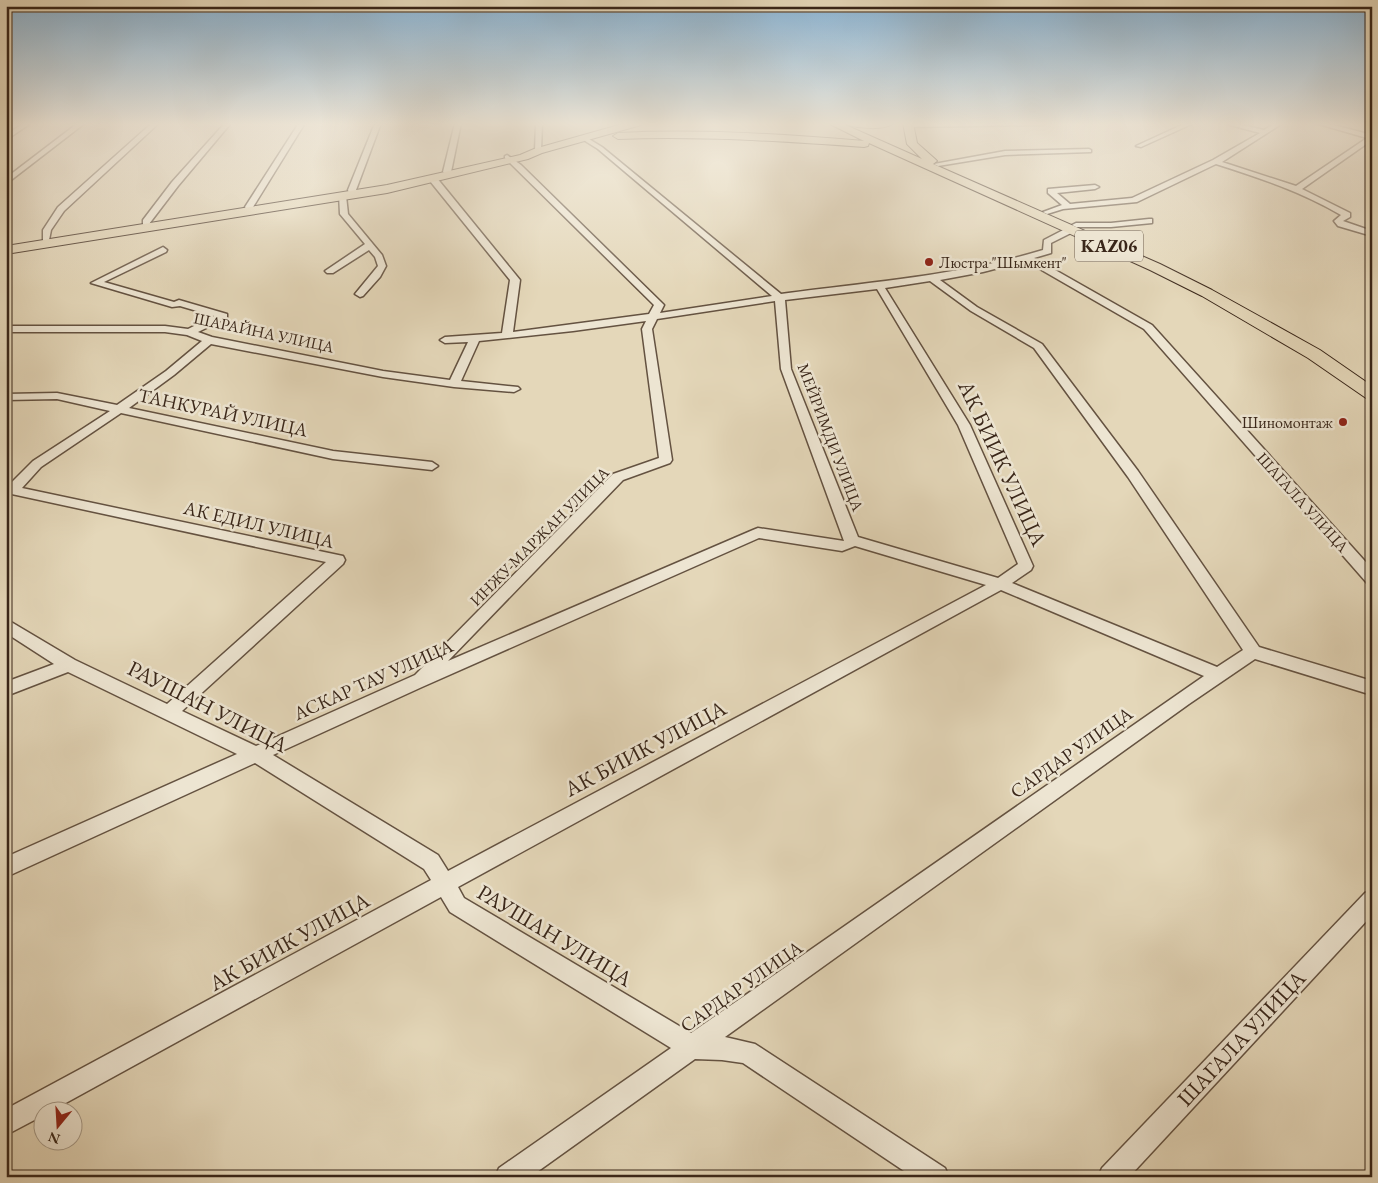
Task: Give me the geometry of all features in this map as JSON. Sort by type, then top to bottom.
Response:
[{"type":"highway","name":"KАZ06","points":[[6,248],[46,238],[146,222],[349,194],[419,178]]},
{"type":"highway","name":"KАZ06","points":[[6,248],[349,194],[436,178]]},
{"type":"highway","name":"KАZ06","points":[[965,178],[1161,265],[1246,308],[1323,353],[1372,386]]},
{"type":"highway","name":"KАZ06","points":[[967,178],[1047,212],[1155,266],[1264,324],[1314,354],[1372,394]]},
{"type":"street","points":[[46,238],[47,230],[62,209],[96,178]]},
{"type":"street","points":[[146,222],[180,178]]},
{"type":"street","points":[[249,207],[265,178]]},
{"type":"street","points":[[355,178],[344,214],[379,257],[382,266],[377,275],[360,294]]},
{"type":"street","name":"ИНЖУ-МАРЖАН УЛИЦА","points":[[416,682],[618,477],[666,460],[646,328],[659,306],[529,178]]},
{"type":"street","points":[[636,178],[780,298]]},
{"type":"street","points":[[1047,212],[1069,207],[1134,200],[1181,178]]},
{"type":"street","points":[[1267,178],[1298,188],[1324,200],[1347,215],[1338,221],[1341,224],[1371,233]]},
{"type":"street","points":[[1298,188],[1312,178]]},
{"type":"street","points":[[433,179],[515,280],[507,336]]},
{"type":"street","points":[[1069,207],[1051,191],[1095,187]]},
{"type":"street","points":[[445,340],[507,336],[933,279],[1027,258],[1048,251],[1047,242],[1074,227],[1149,221]]},
{"type":"street","points":[[330,271],[370,245]]},
{"type":"street","points":[[163,250],[96,283],[175,305],[179,303],[223,316],[189,332]]},
{"type":"street","name":"ШАГАЛА УЛИЦА","points":[[1027,258],[1148,327],[1372,579]]},
{"type":"street","points":[[933,279],[974,309],[1038,346],[1133,474],[1253,652],[1372,688]]},
{"type":"street","name":"АК БИИК УЛИЦА","points":[[6,1123],[1000,584],[1026,566],[964,425],[896,310],[879,285]]},
{"type":"street","name":"МЕЙРИМДИ УЛИЦА","points":[[780,298],[786,369],[852,540]]},
{"type":"street","name":"ШАРАЙНА УЛИЦА","points":[[6,329],[165,329],[189,332],[209,340],[384,374],[454,384],[514,389]]},
{"type":"street","points":[[454,384],[475,338]]},
{"type":"street","points":[[120,409],[170,373],[209,340]]},
{"type":"street","name":"ТАНКУРАЙ УЛИЦА","points":[[6,397],[57,396],[333,455],[432,466]]},
{"type":"street","name":"АК ЕДИЛ УЛИЦА","points":[[120,409],[37,464],[12,490],[338,560],[169,712]]},
{"type":"street","name":"АСКАР ТАУ УЛИЦА","points":[[6,868],[416,682],[758,533],[842,546],[849,544],[852,540]]},
{"type":"street","points":[[852,540],[1000,584],[1219,675]]},
{"type":"street","name":"РАУШАН УЛИЦА","points":[[6,625],[69,665],[257,755],[431,862],[457,905],[692,1047],[722,1048],[747,1052],[936,1177]]},
{"type":"street","name":"САРДАР УЛИЦА","points":[[508,1177],[1253,652]]},
{"type":"street","points":[[6,689],[69,665]]},
{"type":"street","name":"ШАГАЛА УЛИЦА","points":[[1111,1177],[1372,900]]},
{"type":"place","name":"Люстра \"Шымкент\"","points":[[929,262]]},
{"type":"place","name":"Шиномонтаж","points":[[1343,422]]}]
